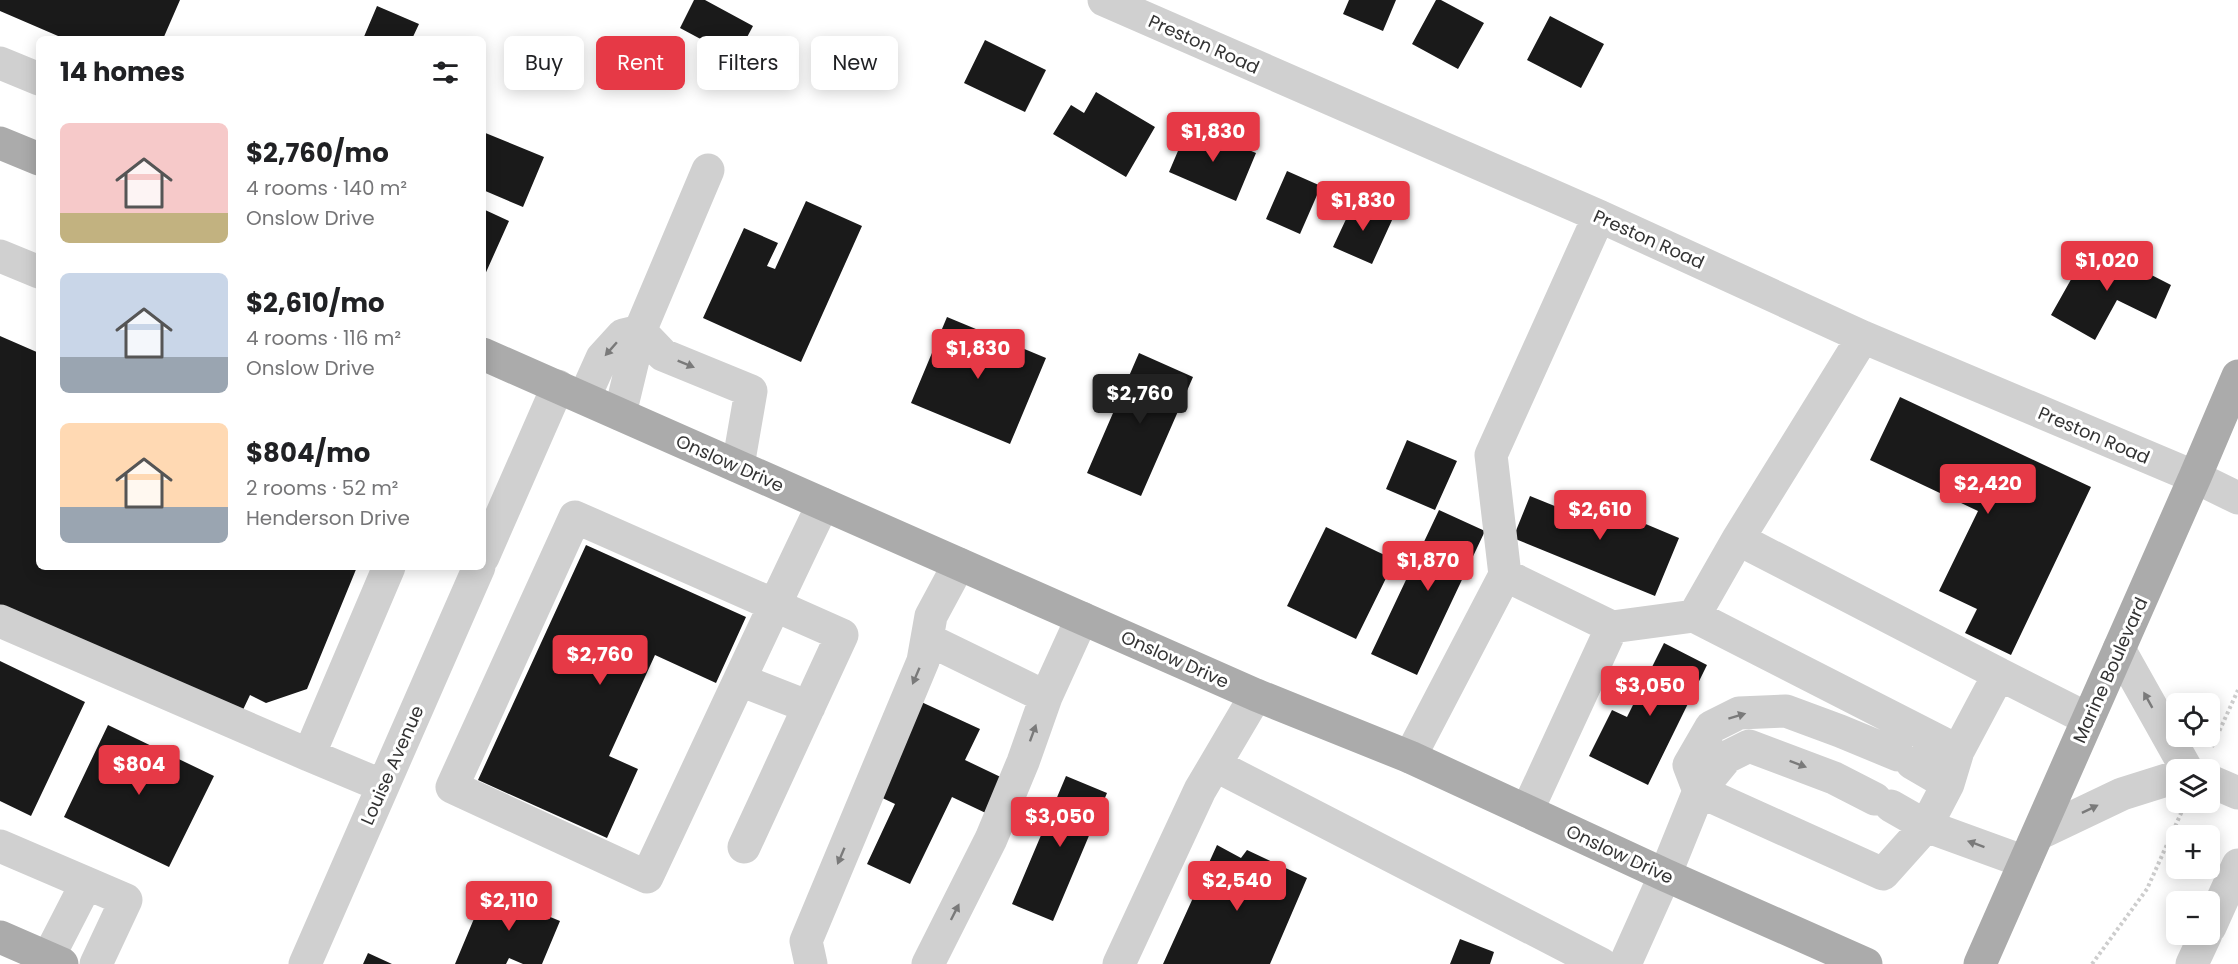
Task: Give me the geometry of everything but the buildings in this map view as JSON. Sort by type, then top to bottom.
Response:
[{"type":"main road","points":[[2,149],[36,158]]},
{"type":"main road","name":"Onslow Drive","points":[[486,355],[1256,695],[1410,757],[1665,875],[1866,964]]},
{"type":"main road","name":"Marine Boulevard","points":[[1980,964],[2196,477],[2238,376]]},
{"type":"street","name":"Preston Road","points":[[1104,0],[1599,216],[1863,337],[2196,477],[2238,498]]},
{"type":"street","points":[[0,63],[36,78]]},
{"type":"street","points":[[620,414],[640,331],[708,170]]},
{"type":"street","points":[[1410,757],[1505,575],[1491,455],[1599,216]]},
{"type":"street","points":[[0,256],[36,271]]},
{"type":"street","points":[[486,551],[571,392],[623,335],[640,331]]},
{"type":"street","points":[[640,331],[663,355],[751,391],[738,466]]},
{"type":"street","points":[[1694,616],[1738,539],[1863,337]]},
{"type":"street","points":[[744,847],[842,635],[775,606],[575,517],[452,787],[647,877],[775,606],[823,504]]},
{"type":"street","points":[[1738,539],[2088,720]]},
{"type":"street","points":[[811,964],[806,941],[923,661],[931,616],[959,564]]},
{"type":"street","points":[[309,755],[388,570]]},
{"type":"street","name":"Louise Avenue","points":[[306,964],[478,570]]},
{"type":"street","points":[[1505,575],[1612,627],[1694,616],[1958,751]]},
{"type":"street","points":[[928,964],[991,839],[1023,762],[1046,697],[1082,618]]},
{"type":"street","points":[[0,621],[383,786]]},
{"type":"street","points":[[1527,811],[1612,627]]},
{"type":"street","points":[[927,639],[1046,697]]},
{"type":"street","points":[[2119,649],[2196,759]]},
{"type":"street","points":[[1948,784],[1905,759],[1786,711],[1739,713],[1711,727],[1689,765],[1699,791],[1883,874],[1926,826],[1948,784],[1958,751],[1999,674]]},
{"type":"street","points":[[740,680],[809,707]]},
{"type":"street","points":[[1119,964],[1185,820],[1256,695]]},
{"type":"street","points":[[1625,964],[1699,791],[1727,758],[1749,746],[1834,778],[1926,826],[2031,848],[2122,794],[2166,780]]},
{"type":"street","points":[[1215,765],[1601,964]]},
{"type":"street","points":[[2220,780],[2238,793]]},
{"type":"street","points":[[0,846],[126,900],[96,964]]},
{"type":"street","points":[[2220,905],[2238,865]]},
{"type":"street","points":[[30,954],[86,884]]},
{"type":"street","points":[[2192,964],[2201,945]]},
{"type":"path","points":[[2206,759],[2238,690]]},
{"type":"path","points":[[2092,964],[2147,889],[2181,813]]}]
